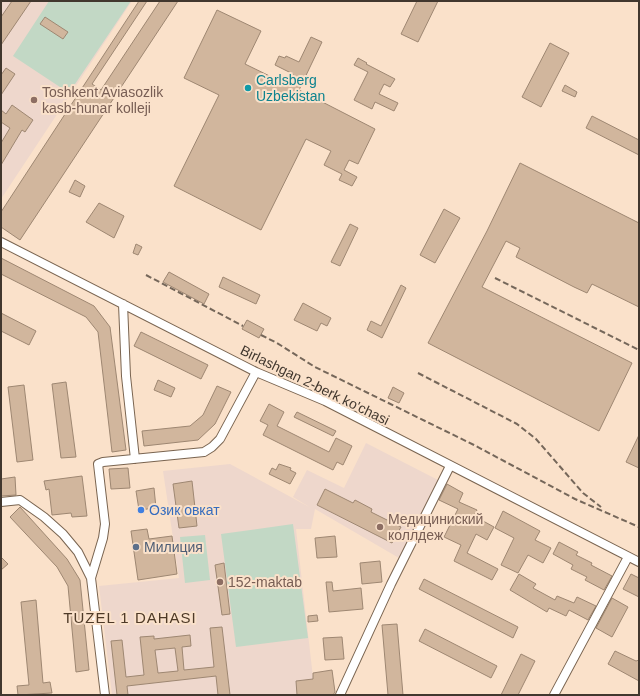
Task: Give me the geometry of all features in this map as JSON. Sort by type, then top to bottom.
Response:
[{"type":"street","name":"Birlashgan 2-berk ko'chasi","points":[[1,242],[256,372],[325,401],[639,562]]},
{"type":"street","points":[[123,304],[126,376],[135,459]]},
{"type":"street","points":[[91,578],[103,538],[105,524],[98,464],[103,462],[204,452],[220,439],[256,372]]},
{"type":"street","points":[[340,695],[391,584],[450,466]]},
{"type":"street","points":[[1,502],[20,500],[44,517],[63,534],[78,552],[91,578],[105,695],[102,695]]},
{"type":"street","points":[[554,695],[628,557]]},
{"type":"shaded area","name":"Toshkent Aviasozlik kasb-hunar kolleji","points":[[1,1],[132,1],[1,199]]},
{"type":"shaded area","name":"152-maktab","points":[[366,443],[438,480],[399,558],[315,509],[311,529],[296,529],[315,695],[112,695],[99,586],[179,578],[163,471],[230,464],[311,508],[293,497],[307,470],[344,488]]},
{"type":"green space","points":[[49,1],[131,1],[69,93],[13,56]]},
{"type":"green space","points":[[293,524],[308,638],[236,647],[221,534]]},
{"type":"green space","points":[[205,535],[210,580],[185,583],[180,537]]},
{"type":"building","points":[[12,1],[31,1],[1,45],[1,17]]},
{"type":"building","points":[[139,1],[147,1],[92,84],[101,90],[160,1],[178,1],[20,240],[1,227],[1,212]]},
{"type":"building","points":[[417,1],[438,1],[418,42],[401,34]]},
{"type":"building","points":[[217,10],[261,31],[245,64],[288,85],[293,74],[275,65],[279,56],[285,58],[286,56],[299,62],[311,37],[322,42],[299,90],[375,129],[358,164],[349,160],[344,170],[357,177],[352,186],[339,180],[342,174],[324,165],[331,151],[306,139],[261,230],[174,186],[219,95],[184,78]]},
{"type":"building","points":[[45,17],[68,32],[63,39],[40,24]]},
{"type":"building","points":[[550,43],[569,53],[541,107],[522,97]]},
{"type":"building","points":[[358,58],[367,63],[366,64],[395,79],[390,87],[384,84],[379,94],[398,103],[394,111],[375,102],[372,109],[354,100],[368,72],[354,65]]},
{"type":"building","points":[[6,68],[15,74],[1,95],[1,75]]},
{"type":"building","points":[[565,85],[577,92],[575,97],[562,91]]},
{"type":"building","points":[[12,105],[33,120],[25,132],[22,130],[1,165],[1,143],[10,128],[1,122],[1,110],[6,114]]},
{"type":"building","points":[[592,116],[639,140],[639,155],[586,128]]},
{"type":"building","points":[[520,163],[639,223],[639,307],[592,284],[587,293],[574,287],[516,257],[520,248],[506,241],[482,287],[632,363],[599,431],[428,343],[487,231]]},
{"type":"building","points":[[75,180],[85,186],[80,197],[69,192]]},
{"type":"building","points":[[99,203],[124,216],[114,238],[86,222]]},
{"type":"building","points":[[444,209],[460,218],[435,263],[420,255]]},
{"type":"building","points":[[350,224],[358,228],[340,266],[331,262]]},
{"type":"building","points":[[136,244],[142,247],[138,255],[133,253]]},
{"type":"building","points":[[1,258],[94,306],[110,327],[126,450],[112,452],[98,332],[86,317],[1,274]]},
{"type":"building","points":[[169,272],[209,294],[204,304],[163,282]]},
{"type":"building","points":[[223,277],[260,295],[256,304],[219,287]]},
{"type":"building","points":[[401,285],[406,288],[382,338],[367,330],[371,321],[381,326]]},
{"type":"building","points":[[303,303],[331,318],[327,326],[321,323],[317,331],[294,320]]},
{"type":"building","points":[[1,313],[36,331],[29,345],[1,331]]},
{"type":"building","points":[[247,320],[264,329],[259,338],[242,329]]},
{"type":"building","points":[[141,332],[208,365],[201,379],[134,346]]},
{"type":"building","points":[[158,380],[175,388],[171,397],[154,390]]},
{"type":"building","points":[[66,382],[76,457],[61,458],[52,384]]},
{"type":"building","points":[[24,385],[33,460],[17,462],[8,387]]},
{"type":"building","points":[[217,386],[231,392],[215,424],[198,440],[144,446],[142,431],[190,426],[203,415]]},
{"type":"building","points":[[393,387],[404,393],[399,403],[388,398]]},
{"type":"building","points":[[269,404],[284,412],[277,426],[329,452],[336,438],[352,446],[343,465],[337,462],[333,470],[263,435],[268,425],[260,421]]},
{"type":"building","points":[[297,412],[336,431],[333,436],[294,417]]},
{"type":"building","points":[[639,435],[639,468],[626,462]]},
{"type":"building","points":[[279,464],[291,468],[290,470],[296,473],[290,484],[269,474],[272,468],[276,470]]},
{"type":"building","points":[[128,468],[130,488],[111,489],[109,469]]},
{"type":"building","points":[[82,476],[87,516],[72,517],[71,513],[52,515],[49,489],[46,490],[44,481]]},
{"type":"building","points":[[15,477],[16,495],[1,496],[1,479]]},
{"type":"building","points":[[192,481],[197,526],[179,528],[173,484]]},
{"type":"building","points":[[447,484],[463,493],[459,502],[477,510],[474,516],[494,527],[487,540],[476,534],[467,553],[498,569],[492,580],[454,561],[461,545],[444,537],[458,509],[439,500]]},
{"type":"building","points":[[154,488],[156,508],[139,510],[136,491]]},
{"type":"building","points":[[325,489],[353,503],[355,500],[372,509],[371,512],[401,527],[392,543],[317,505]]},
{"type":"building","points":[[20,507],[67,559],[80,580],[89,670],[76,672],[68,586],[57,567],[10,517]]},
{"type":"building","points":[[503,511],[540,531],[535,540],[551,548],[543,563],[528,555],[518,573],[501,565],[514,538],[495,528]]},
{"type":"building","points":[[147,529],[149,539],[172,536],[177,574],[138,580],[131,531]]},
{"type":"building","points":[[335,536],[337,557],[317,558],[315,538]]},
{"type":"building","points":[[559,542],[578,552],[576,555],[592,563],[591,565],[612,576],[604,590],[585,580],[587,577],[571,569],[573,565],[553,554]]},
{"type":"building","points":[[1,557],[8,564],[1,570]]},
{"type":"building","points":[[380,561],[382,582],[362,584],[360,563]]},
{"type":"building","points":[[224,563],[230,614],[222,615],[215,565]]},
{"type":"building","points":[[519,574],[536,584],[533,588],[555,600],[557,596],[574,603],[577,597],[596,606],[588,620],[569,610],[566,616],[549,608],[547,612],[510,590]]},
{"type":"building","points":[[631,574],[639,578],[639,597],[623,589]]},
{"type":"building","points":[[424,579],[518,627],[513,638],[419,589]]},
{"type":"building","points":[[326,582],[332,582],[333,591],[361,588],[363,609],[329,612]]},
{"type":"building","points":[[612,598],[628,607],[612,637],[596,628]]},
{"type":"building","points":[[36,600],[43,683],[50,682],[52,693],[18,695],[17,686],[29,685],[21,602]]},
{"type":"building","points":[[317,615],[318,621],[308,622],[308,616]]},
{"type":"building","points":[[397,624],[403,695],[388,695],[382,625]]},
{"type":"building","points":[[222,627],[230,695],[218,695],[216,676],[127,686],[128,695],[117,695],[111,641],[122,640],[126,677],[144,675],[140,637],[154,636],[154,639],[190,635],[191,646],[182,647],[184,670],[214,667],[210,628]],"holes":[[[175,648],[178,671],[158,673],[155,650]]]},
{"type":"building","points":[[425,629],[497,666],[491,678],[419,641]]},
{"type":"building","points":[[342,637],[344,659],[325,660],[323,638]]},
{"type":"building","points":[[615,651],[636,661],[639,660],[639,681],[608,664]]},
{"type":"building","points":[[521,654],[535,661],[518,695],[501,695]]},
{"type":"building","points":[[332,670],[335,692],[333,695],[297,695],[296,681],[313,679],[313,673]]},
{"type":"railway","points":[[146,275],[243,326]]},
{"type":"railway","points":[[495,278],[639,350]]},
{"type":"railway","points":[[261,335],[277,343],[315,367],[474,445],[575,499],[639,527]]},
{"type":"railway","points":[[418,373],[517,424],[536,439],[583,493],[601,507]]},
{"type":"place","name":"Carlsberg Uzbekistan","points":[[248,88]]},
{"type":"place","name":"Toshkent Aviasozlik kasb-hunar kolleji","points":[[34,100]]},
{"type":"place","name":"Озик овкат","points":[[141,510]]},
{"type":"place","name":"Медициниский коллдеж","points":[[380,527]]},
{"type":"place","name":"Милиция","points":[[136,547]]},
{"type":"place","name":"152-maktab","points":[[220,582]]},
{"type":"district","name":"TUZEL 1 DAHASI","points":[[130,617]]}]
